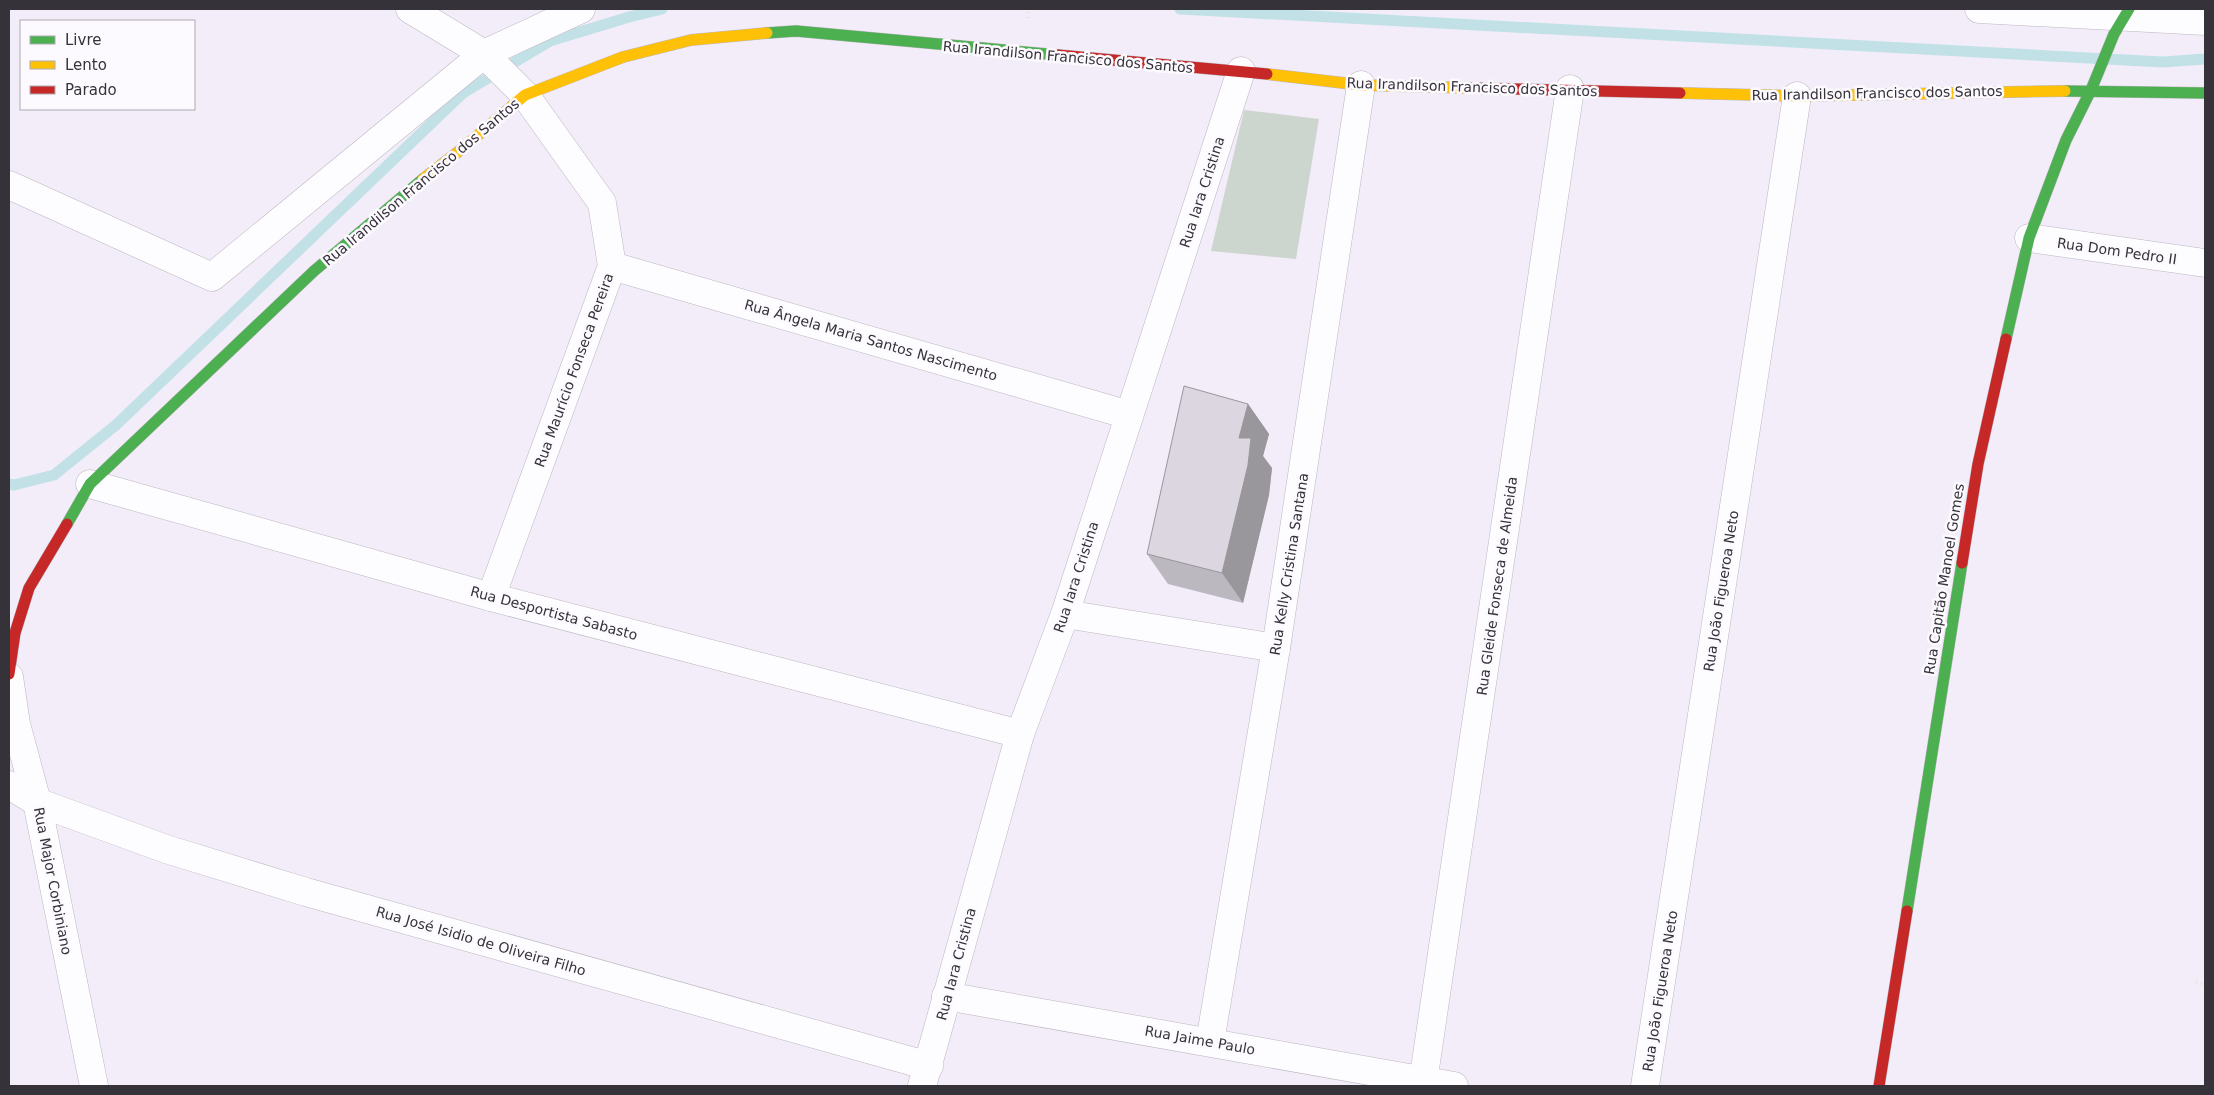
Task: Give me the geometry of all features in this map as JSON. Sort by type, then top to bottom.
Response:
[{"type":"street","name":"Rua Maurício Fonseca Pereira","points":[[410,9],[484,54],[525,95],[602,203],[612,266],[491,597]]},
{"type":"street","points":[[9,184],[212,277],[484,54],[581,9]]},
{"type":"street","points":[[1979,9],[2122,20],[2205,21]]},
{"type":"street","name":"Rua Capitão Manoel Gomes","points":[[1880,1086],[1978,464],[2029,238],[2066,140],[2091,90],[2122,20]]},
{"type":"street","name":"Rua Irandilson Francisco dos Santos","points":[[90,484],[314,270],[402,194],[463,148],[525,95],[623,57],[691,40],[796,31],[1241,72],[1361,85],[1797,96],[2091,90],[2205,92]]},
{"type":"street","name":"Rua Iara Cristina","points":[[925,1076],[1020,734],[1065,614],[1241,72]]},
{"type":"street","name":"Rua Kelly Cristina Santana","points":[[1210,1042],[1276,648],[1361,85]]},
{"type":"street","name":"Rua Gleide Fonseca de Almeida","points":[[1424,1082],[1570,90]]},
{"type":"street","name":"Rua João Figueroa Neto","points":[[1645,1086],[1797,96]]},
{"type":"street","name":"Rua Dom Pedro II","points":[[2029,238],[2205,263]]},
{"type":"street","name":"Rua Ângela Maria Santos Nascimento","points":[[612,266],[1130,415]]},
{"type":"street","name":"Rua Desportista Sabasto","points":[[90,484],[491,597],[1020,734]]},
{"type":"street","name":"Rua Major Corbiniano","points":[[90,484],[29,588],[15,634],[9,675],[16,724],[37,802],[94,1086]]},
{"type":"street","points":[[1065,614],[1276,648]]},
{"type":"street","name":"Rua José Isidio de Oliveira Filho","points":[[9,785],[37,802],[166,849],[925,1076]]},
{"type":"street","name":"Rua Jaime Paulo","points":[[946,996],[1454,1086]]},
{"type":"path","points":[[1028,18],[1029,9]]},
{"type":"path","points":[[2196,982],[2205,985]]},
{"type":"shaded area","points":[[1244,110],[1319,119],[1296,259],[1211,251]]},
{"type":"building","points":[[1184,386],[1248,404],[1239,438],[1251,438],[1248,465],[1222,573],[1147,554]]},
{"type":"waterway","points":[[9,484],[14,485],[54,475],[116,425],[463,93],[550,41],[662,9]]},
{"type":"waterway","points":[[1180,9],[2163,62],[2205,59]]},
{"type":"traffic: fast","points":[[2006,339],[2029,238],[2066,140],[2091,90],[2114,34],[2129,9]]},
{"type":"traffic: fast","points":[[767,33],[796,31],[1058,55]]},
{"type":"traffic: fast","points":[[2065,91],[2205,93]]},
{"type":"traffic: fast","points":[[67,524],[90,484],[314,271],[423,179]]},
{"type":"traffic: fast","points":[[1907,911],[1962,563]]},
{"type":"traffic: slow","points":[[423,179],[525,95],[623,57],[691,40],[767,33]]},
{"type":"traffic: slow","points":[[1267,74],[1361,85],[1471,88]]},
{"type":"traffic: slow","points":[[1680,93],[1797,96],[2065,91]]},
{"type":"traffic: jam","points":[[1058,55],[1267,74]]},
{"type":"traffic: jam","points":[[1471,88],[1680,93]]},
{"type":"traffic: jam","points":[[1962,563],[1978,464],[2006,339]]},
{"type":"traffic: jam","points":[[9,674],[15,633],[29,588],[67,524]]},
{"type":"traffic: jam","points":[[1879,1086],[1907,911]]}]
